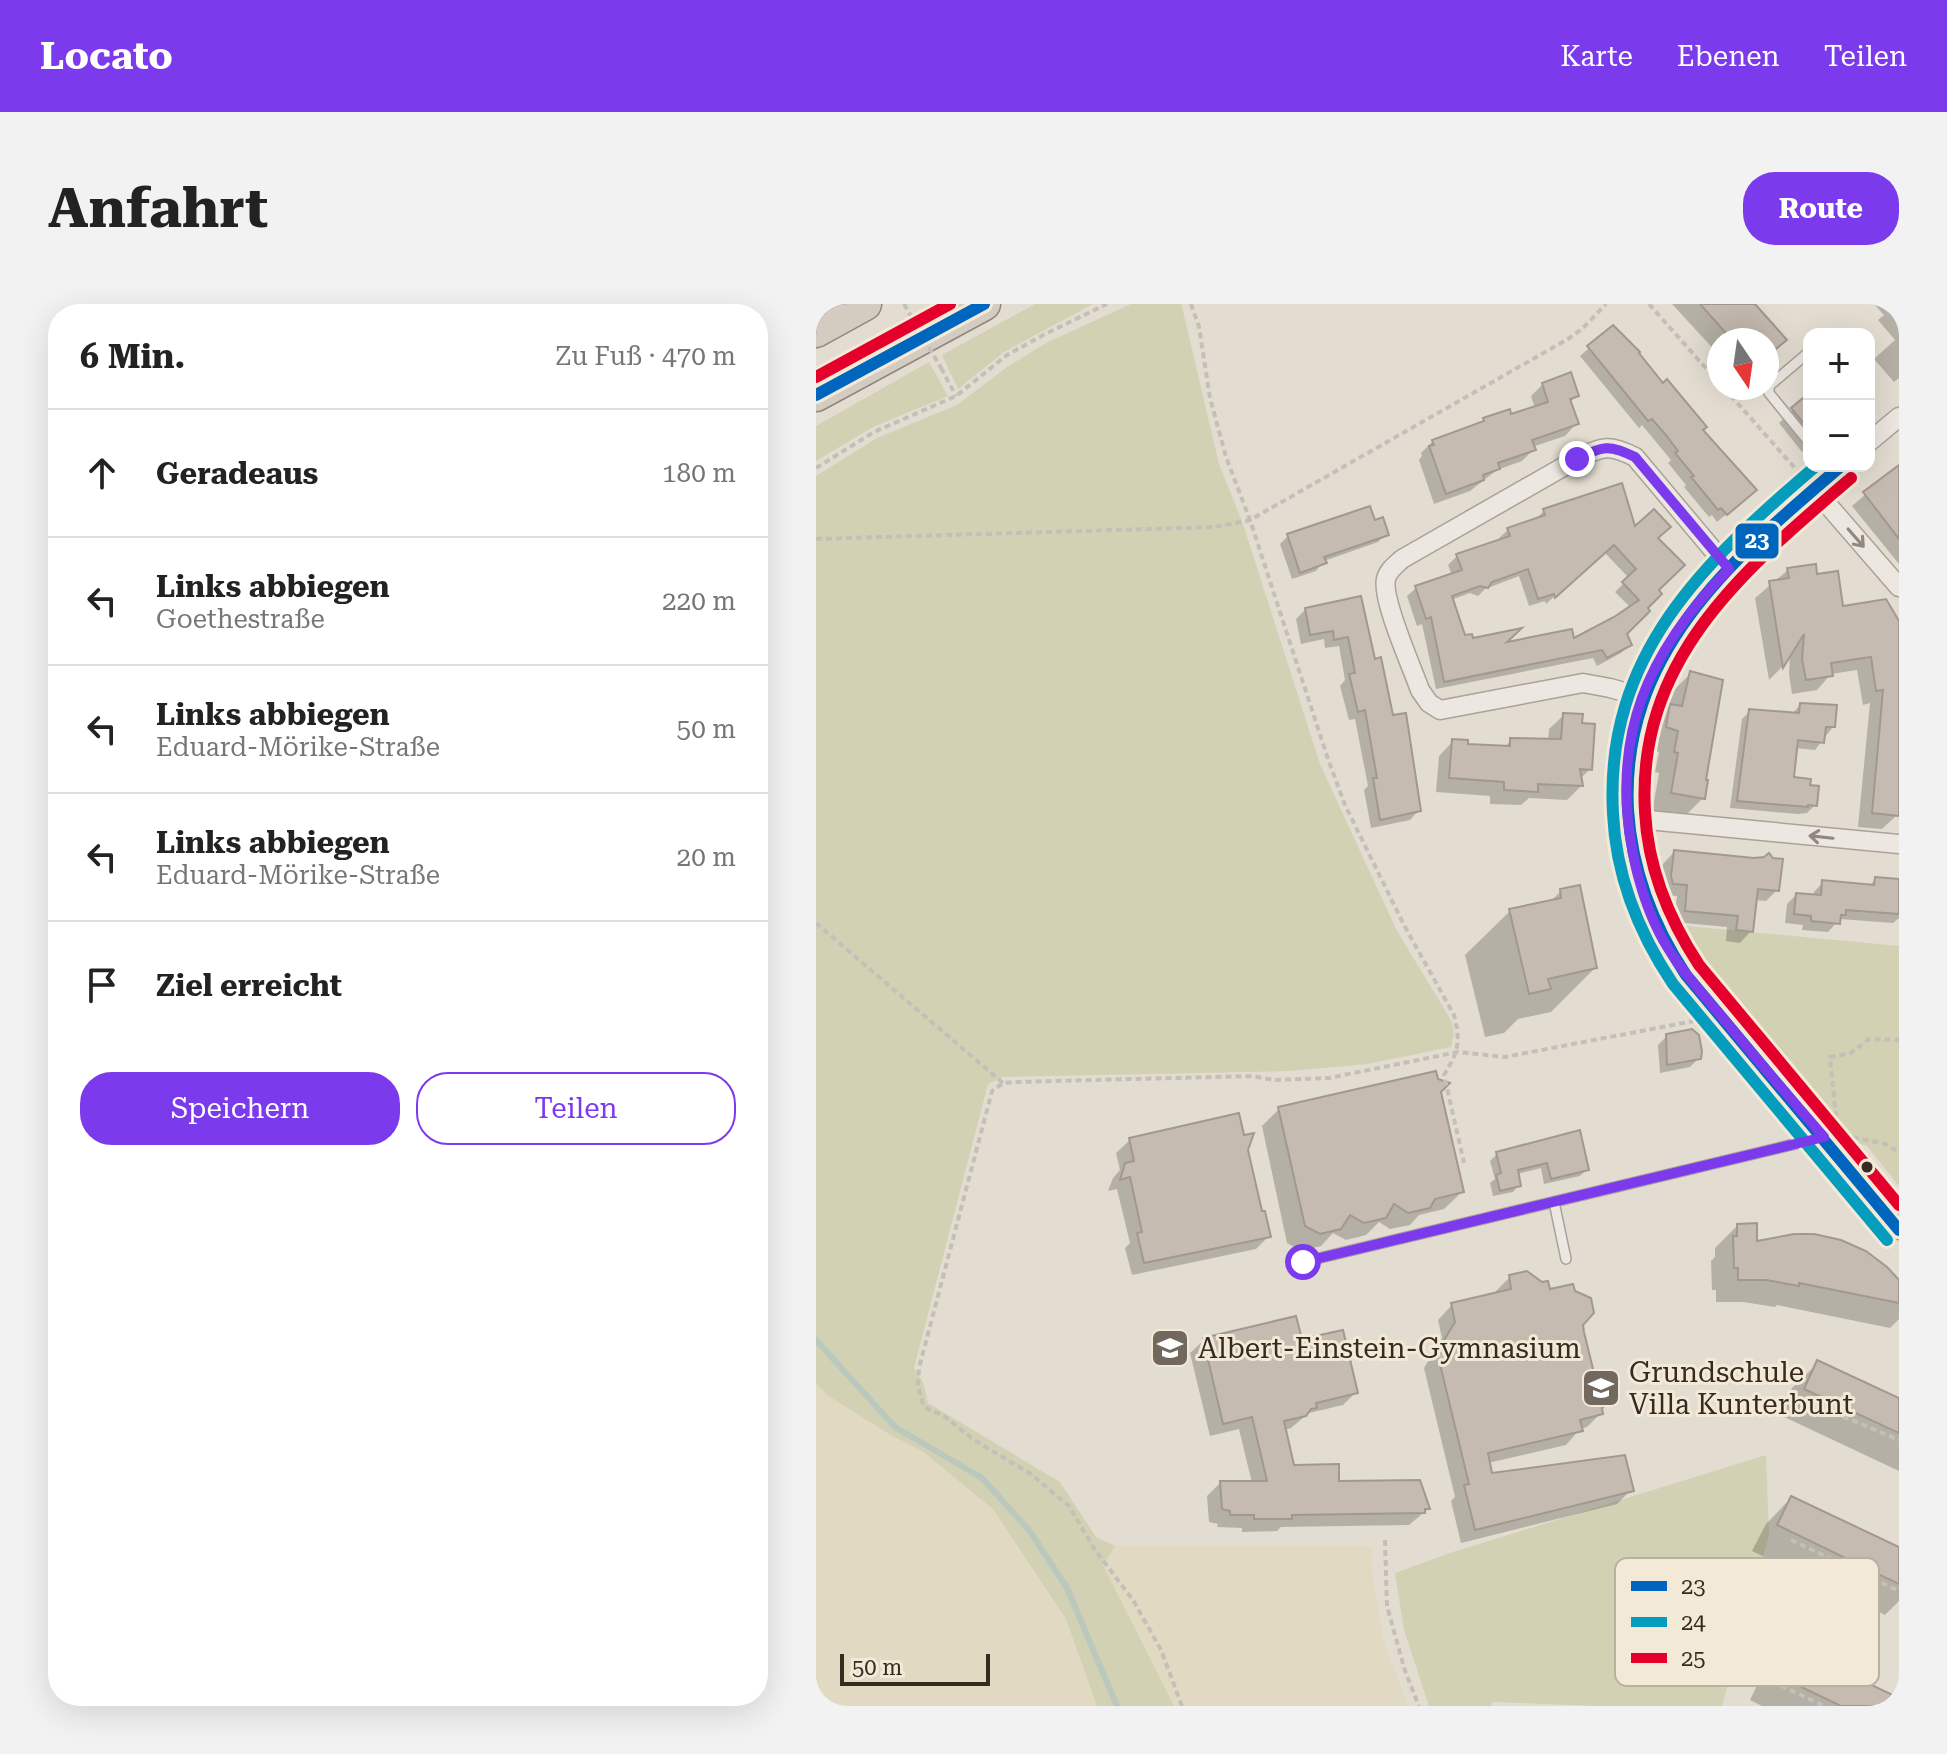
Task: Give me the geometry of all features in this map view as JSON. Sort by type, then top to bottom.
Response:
[{"type":"highway","points":[[816,331],[865,304]]},
{"type":"highway","points":[[816,395],[984,304]]},
{"type":"street","points":[[1875,437],[1899,417]]},
{"type":"street","points":[[1642,697],[1583,683],[1440,710],[1429,703],[1420,690],[1387,599],[1385,582],[1390,571],[1402,559],[1577,459],[1597,449],[1615,447],[1635,457],[1729,569]]},
{"type":"street","points":[[1830,472],[1771,525],[1699,599],[1676,630],[1656,665],[1630,735],[1626,764],[1627,818],[1637,873],[1655,925],[1686,975],[1899,1230]]},
{"type":"street","points":[[1814,489],[1899,587]]},
{"type":"street","points":[[1627,818],[1899,844]]},
{"type":"lane","points":[[1803,357],[1769,386],[1769,393],[1803,435]]},
{"type":"lane","points":[[1303,1262],[1824,1137]]},
{"type":"lane","points":[[1554,1202],[1566,1259]]},
{"type":"path","points":[[904,304],[956,396]]},
{"type":"path","points":[[816,468],[874,432],[956,396],[1007,355],[1107,304]]},
{"type":"path","points":[[1191,304],[1199,327],[1210,398],[1226,457],[1345,805],[1404,925],[1454,1015],[1458,1052],[1444,1075],[1464,1163]]},
{"type":"path","points":[[816,539],[1215,527],[1250,520],[1568,339],[1606,304]]},
{"type":"path","points":[[1649,304],[1707,369]]},
{"type":"path","points":[[1884,304],[1899,321]]},
{"type":"path","points":[[1735,400],[1814,489]]},
{"type":"path","points":[[816,923],[1003,1083]]},
{"type":"path","points":[[1182,1706],[1161,1650],[1133,1600],[1095,1550],[1069,1506],[1031,1474],[974,1440],[944,1416],[924,1407],[918,1387],[919,1368],[992,1091],[1003,1083],[1252,1076],[1274,1080],[1329,1078],[1458,1052],[1505,1057],[1721,1016]]},
{"type":"path","points":[[1899,1040],[1869,1039],[1851,1053],[1830,1057],[1837,1133],[1885,1144],[1899,1152]]},
{"type":"path","points":[[1806,1401],[1899,1440]]},
{"type":"path","points":[[1385,1540],[1387,1606],[1401,1658],[1419,1706]]},
{"type":"path","points":[[1791,1540],[1829,1558]]},
{"type":"path","points":[[1879,1582],[1899,1591]]},
{"type":"path","points":[[1782,1686],[1824,1706]]},
{"type":"shaded area","points":[[816,1383],[827,1395],[922,1451],[993,1509],[1066,1619],[1097,1706],[816,1706]]},
{"type":"shaded area","points":[[1115,1546],[1371,1546],[1373,1580],[1384,1641],[1408,1706],[1174,1706],[1103,1564]]},
{"type":"green space","points":[[1035,304],[1093,304],[1004,352],[958,389],[942,355]]},
{"type":"green space","points":[[1131,304],[1181,304],[1219,464],[1243,524],[1320,764],[1396,929],[1452,1022],[1454,1034],[1451,1047],[1367,1064],[1290,1071],[1003,1077],[988,1084],[914,1368],[923,1382],[928,1403],[1060,1482],[1096,1537],[1115,1546],[1103,1565],[1174,1706],[1097,1706],[1066,1619],[993,1509],[922,1451],[827,1395],[816,1383],[816,476],[877,438],[957,405],[1007,367],[1046,343]]},
{"type":"green space","points":[[929,362],[948,396],[873,427],[816,461],[816,426]]},
{"type":"green space","points":[[1676,925],[1899,946],[1899,1186],[1867,1146],[1845,1139],[1704,967]]},
{"type":"green space","points":[[1766,1455],[1769,1535],[1763,1558],[1615,1558],[1615,1686],[1727,1686],[1722,1706],[1492,1702],[1491,1706],[1429,1706],[1404,1630],[1395,1573],[1453,1552]]},
{"type":"building","points":[[1700,304],[1755,304],[1776,328],[1721,328]]},
{"type":"building","points":[[1613,325],[1640,352],[1663,383],[1667,379],[1707,427],[1703,430],[1757,490],[1727,515],[1721,508],[1718,510],[1691,477],[1694,476],[1675,453],[1678,451],[1665,434],[1652,419],[1648,421],[1587,346]]},
{"type":"building","points":[[1779,331],[1787,340],[1779,346]]},
{"type":"building","points":[[1571,372],[1579,396],[1570,399],[1579,424],[1532,440],[1536,450],[1498,463],[1500,469],[1483,475],[1484,480],[1446,494],[1429,446],[1434,445],[1432,440],[1510,409],[1511,414],[1548,402],[1542,383]]},
{"type":"building","points":[[1803,398],[1803,423],[1791,408]]},
{"type":"building","points":[[1899,465],[1899,539],[1863,492]]},
{"type":"building","points":[[1622,483],[1635,526],[1654,509],[1671,527],[1658,538],[1685,565],[1659,590],[1662,594],[1648,608],[1650,611],[1627,634],[1632,645],[1607,658],[1602,650],[1444,682],[1431,617],[1426,619],[1415,586],[1462,570],[1456,554],[1510,536],[1507,528],[1545,515],[1543,509]],"holes":[[[1614,545],[1636,569],[1622,582],[1639,600],[1574,638],[1572,629],[1507,642],[1522,628],[1473,638],[1472,634],[1465,635],[1452,596],[1480,586],[1488,588],[1492,582],[1528,569],[1538,599],[1554,594],[1555,598]]]},
{"type":"building","points":[[1370,506],[1375,520],[1383,517],[1389,535],[1324,557],[1327,563],[1300,573],[1287,534]]},
{"type":"building","points":[[1816,564],[1817,574],[1838,571],[1843,606],[1886,599],[1899,621],[1899,816],[1872,813],[1883,690],[1876,691],[1871,657],[1831,663],[1833,676],[1806,680],[1802,659],[1804,634],[1783,668],[1769,581],[1789,578],[1787,568]]},
{"type":"building","points":[[1361,596],[1375,659],[1381,657],[1393,715],[1406,713],[1421,811],[1380,820],[1373,778],[1377,778],[1365,710],[1358,712],[1349,674],[1355,673],[1348,637],[1334,640],[1333,631],[1310,635],[1305,608]]},
{"type":"building","points":[[1690,671],[1723,680],[1705,799],[1671,793],[1678,753],[1674,752],[1678,731],[1666,727],[1670,704],[1682,706]]},
{"type":"building","points":[[1800,703],[1837,705],[1835,727],[1826,727],[1824,743],[1798,740],[1794,777],[1811,779],[1810,785],[1819,786],[1817,806],[1737,801],[1749,709],[1799,713]]},
{"type":"building","points":[[1563,713],[1583,714],[1582,723],[1595,724],[1592,770],[1580,769],[1583,786],[1538,784],[1538,792],[1504,790],[1504,782],[1449,778],[1452,739],[1468,740],[1468,744],[1510,746],[1510,738],[1561,739]]},
{"type":"building","points":[[1674,850],[1754,858],[1769,853],[1773,858],[1783,859],[1779,891],[1758,889],[1753,932],[1736,930],[1738,916],[1685,911],[1687,885],[1673,884],[1671,876]]},
{"type":"building","points":[[1875,877],[1899,879],[1899,914],[1846,910],[1846,915],[1841,915],[1840,924],[1811,921],[1811,916],[1794,914],[1796,893],[1821,895],[1822,880],[1874,885]]},
{"type":"building","points":[[1580,885],[1597,968],[1548,979],[1551,989],[1529,994],[1509,909],[1561,898],[1560,889]]},
{"type":"building","points":[[1692,1029],[1699,1035],[1701,1059],[1667,1065],[1666,1034]]},
{"type":"building","points":[[1436,1071],[1438,1079],[1450,1083],[1441,1092],[1464,1192],[1435,1199],[1430,1208],[1408,1213],[1394,1204],[1386,1218],[1364,1223],[1350,1215],[1341,1229],[1320,1234],[1305,1226],[1278,1107]]},
{"type":"building","points":[[1239,1113],[1244,1135],[1254,1133],[1248,1150],[1271,1237],[1144,1263],[1137,1233],[1142,1232],[1130,1177],[1120,1180],[1125,1163],[1134,1161],[1129,1138]]},
{"type":"building","points":[[1580,1130],[1589,1170],[1551,1179],[1547,1163],[1518,1170],[1521,1186],[1500,1191],[1496,1175],[1501,1173],[1496,1152]]},
{"type":"building","points":[[1757,1223],[1757,1241],[1794,1234],[1814,1234],[1841,1240],[1866,1251],[1899,1280],[1899,1303],[1799,1283],[1799,1286],[1766,1280],[1738,1280],[1738,1268],[1734,1268],[1733,1236],[1737,1236],[1737,1224]]},
{"type":"building","points":[[1527,1271],[1542,1282],[1548,1281],[1550,1289],[1573,1284],[1575,1291],[1591,1298],[1594,1313],[1583,1325],[1584,1332],[1594,1373],[1610,1381],[1613,1396],[1602,1408],[1603,1414],[1580,1420],[1583,1431],[1488,1453],[1492,1473],[1625,1455],[1634,1491],[1475,1530],[1464,1485],[1469,1484],[1437,1352],[1455,1322],[1451,1303],[1511,1289],[1509,1275]]},
{"type":"building","points":[[1296,1316],[1302,1339],[1343,1330],[1358,1393],[1316,1403],[1317,1408],[1311,1409],[1306,1416],[1284,1421],[1294,1465],[1339,1464],[1339,1481],[1420,1480],[1430,1509],[1425,1509],[1425,1513],[1292,1515],[1292,1519],[1254,1519],[1254,1515],[1230,1515],[1230,1511],[1222,1509],[1220,1481],[1267,1481],[1252,1417],[1223,1424],[1203,1338]]},
{"type":"building","points":[[1817,1360],[1899,1398],[1899,1433],[1804,1389]]},
{"type":"building","points":[[1791,1496],[1899,1547],[1899,1584],[1879,1574],[1879,1558],[1845,1558],[1777,1525]]},
{"type":"building","points":[[1799,1686],[1874,1686],[1899,1698],[1899,1706],[1841,1706]]},
{"type":"waterway","points":[[816,1340],[895,1427],[982,1478],[1029,1530],[1067,1588],[1117,1706]]},
{"type":"transit line","name":"25","points":[[816,377],[950,304]]},
{"type":"transit line","name":"23","points":[[816,395],[984,304]]},
{"type":"transit line","name":"24","points":[[1809,472],[1736,538],[1701,576],[1670,616],[1644,659],[1625,705],[1615,757],[1615,837],[1624,881],[1639,924],[1673,984],[1887,1240]]},
{"type":"transit line","name":"23","points":[[1834,472],[1724,574],[1691,614],[1663,657],[1643,703],[1630,754],[1628,810],[1634,854],[1646,896],[1663,936],[1686,975],[1899,1230]]},
{"type":"transit line","name":"25","points":[[1851,478],[1737,583],[1705,621],[1678,663],[1658,708],[1647,757],[1645,812],[1655,873],[1669,911],[1699,965],[1899,1205]]},
{"type":"place","name":"Albert-Einstein-Gymnasium","points":[[1170,1348]]},
{"type":"place","name":"Grundschule Villa Kunterbunt","points":[[1601,1388]]},
{"type":"route","points":[[1303,1262],[1824,1137],[1686,975],[1670,952],[1655,925],[1644,895],[1631,844],[1625,794],[1626,764],[1630,735],[1642,697],[1676,630],[1699,599],[1729,569],[1635,457],[1615,447],[1597,449],[1577,459]]}]
